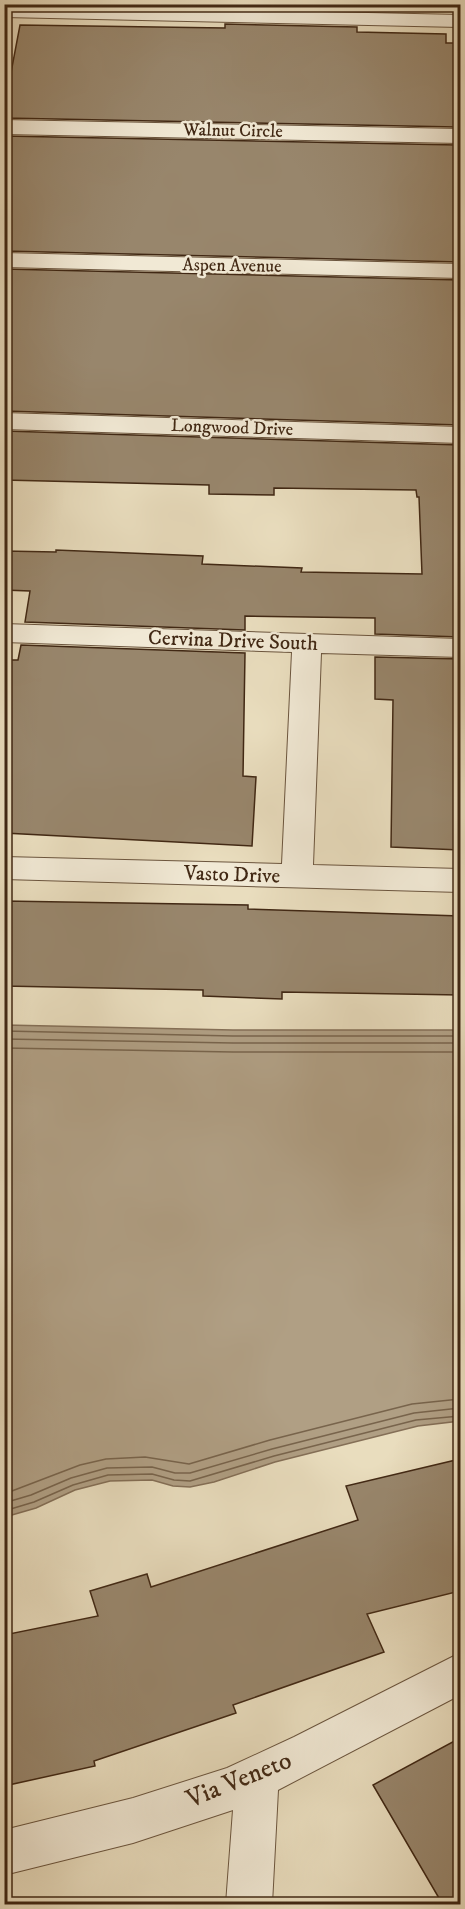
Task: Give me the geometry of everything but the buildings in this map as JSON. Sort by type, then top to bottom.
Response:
[{"type":"street","points":[[4,11],[281,11],[460,21]]},
{"type":"street","name":"Walnut Circle","points":[[4,127],[460,136]]},
{"type":"street","name":"Aspen Avenue","points":[[4,260],[460,271]]},
{"type":"street","name":"Longwood Drive","points":[[4,421],[460,435]]},
{"type":"street","name":"Cervina Drive South","points":[[4,633],[460,648]]},
{"type":"street","points":[[297,877],[307,643]]},
{"type":"street","name":"Vasto Drive","points":[[4,868],[460,881]]},
{"type":"street","name":"Via Veneto","points":[[4,1852],[103,1829],[200,1799],[257,1778],[460,1673]]},
{"type":"street","points":[[249,1905],[257,1778]]},
{"type":"water","points":[[5,1025],[233,1030],[460,1030],[460,1421],[418,1426],[275,1462],[214,1482],[190,1487],[173,1486],[152,1480],[110,1481],[75,1490],[36,1508],[5,1517]]}]
